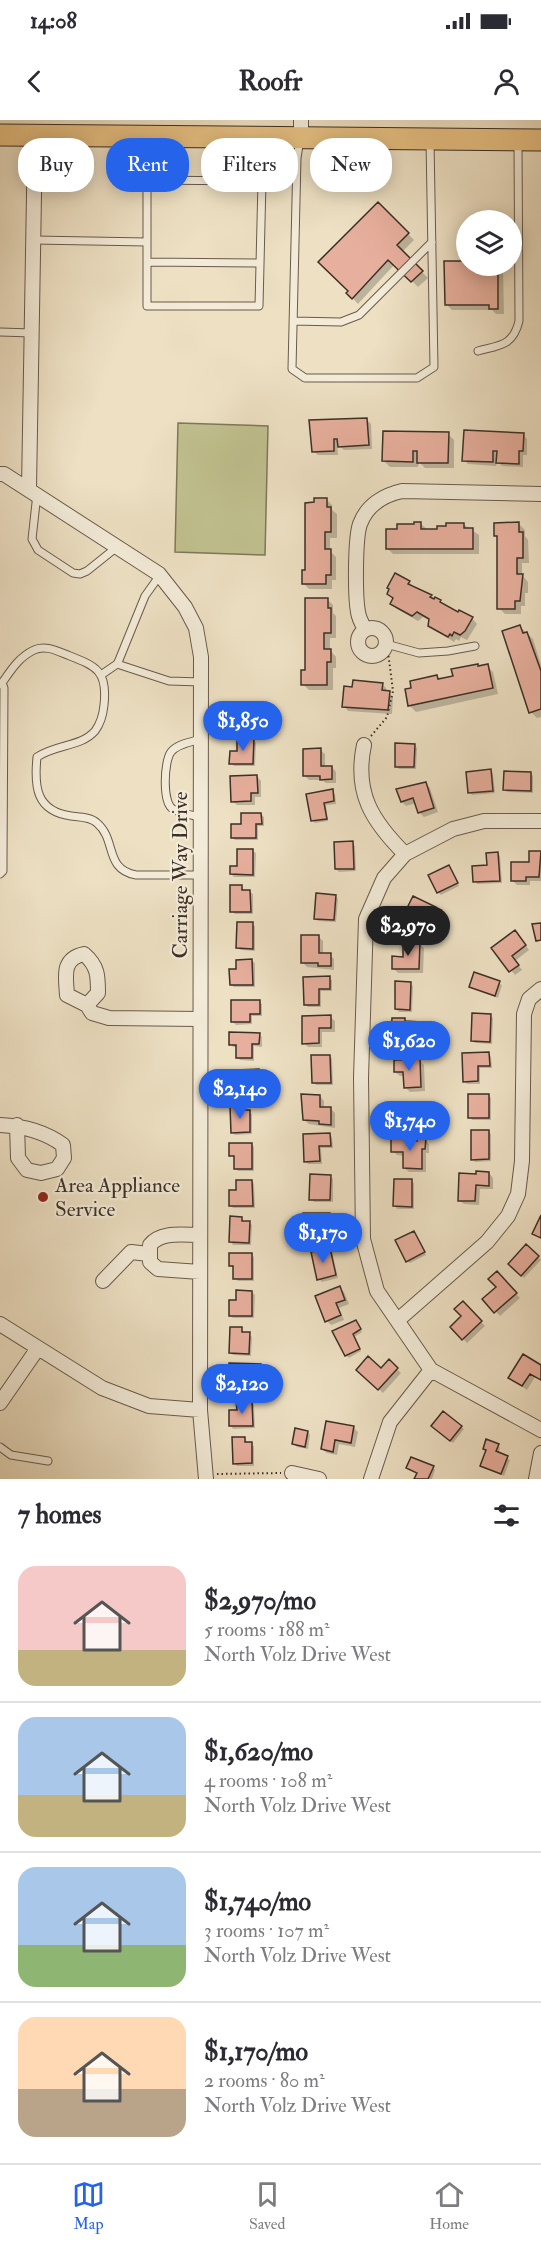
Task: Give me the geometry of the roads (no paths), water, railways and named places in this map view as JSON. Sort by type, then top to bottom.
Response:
[{"type":"main road","points":[[0,135],[142,136],[301,128],[430,138],[541,140]]},
{"type":"street","points":[[33,491],[32,333],[35,136]]},
{"type":"street","name":"Carriage Way Drive","points":[[0,474],[4,474],[33,491],[160,575],[185,607],[196,628],[201,657],[200,1410],[206,1477]]},
{"type":"street","points":[[365,629],[358,611],[357,539],[360,524],[376,502],[387,494],[402,491],[541,494]]},
{"type":"street","points":[[379,628],[384,633],[386,645],[382,652],[375,656],[363,653],[358,642],[360,634],[365,629],[379,628]]},
{"type":"street","points":[[364,745],[360,782],[367,803],[387,836],[405,854]]},
{"type":"street","points":[[541,821],[484,821],[453,829],[405,854],[384,878],[366,919],[361,1078],[363,1239],[377,1291],[431,1370],[541,1430]]},
{"type":"street","points":[[398,1320],[487,1242],[508,1216],[518,1194],[522,1161],[524,1014],[529,999],[541,989]]},
{"type":"street","points":[[87,1005],[92,1013],[109,1018],[200,1019]]},
{"type":"street","points":[[0,1125],[17,1125]]},
{"type":"street","points":[[200,1235],[159,1237],[150,1245],[149,1254],[150,1262],[158,1269],[200,1272]]},
{"type":"street","points":[[103,1281],[131,1252],[149,1254]]},
{"type":"street","points":[[0,1324],[102,1388],[149,1406],[200,1410]]},
{"type":"street","points":[[0,1402],[39,1348]]},
{"type":"street","points":[[371,1479],[390,1422],[431,1370]]},
{"type":"street","points":[[536,1479],[541,1453]]},
{"type":"street","points":[[292,1473],[319,1479]]},
{"type":"lane","points":[[301,128],[297,158],[292,369],[305,378],[417,378],[434,367],[430,138]]},
{"type":"lane","points":[[478,351],[505,344],[512,339],[519,321],[518,140]]},
{"type":"lane","points":[[146,192],[147,306],[259,306],[262,181],[189,180]]},
{"type":"lane","points":[[33,240],[147,242]]},
{"type":"lane","points":[[294,321],[341,322],[359,315],[432,242]]},
{"type":"lane","points":[[147,262],[260,262]]},
{"type":"lane","points":[[0,332],[32,333]]},
{"type":"lane","points":[[33,491],[32,539],[38,550],[73,573],[80,574],[87,572],[117,547]]},
{"type":"lane","points":[[101,675],[117,664],[145,596],[160,575]]},
{"type":"lane","points":[[386,645],[419,653],[475,646]]},
{"type":"lane","points":[[0,874],[3,871],[4,688],[1,683],[17,662],[36,649],[51,649],[96,668],[106,688],[101,722],[94,732],[80,742],[55,747],[37,757],[35,775],[38,794],[49,810],[97,823],[104,832],[117,866],[128,874],[201,875]]},
{"type":"lane","points":[[117,664],[170,681],[201,682]]},
{"type":"lane","points":[[201,739],[176,747],[171,752],[167,759],[165,797],[173,809],[201,817]]},
{"type":"lane","points":[[0,1447],[11,1455],[48,1461]]},
{"type":"place","name":"Area Appliance Service","points":[[43,1197]]}]
